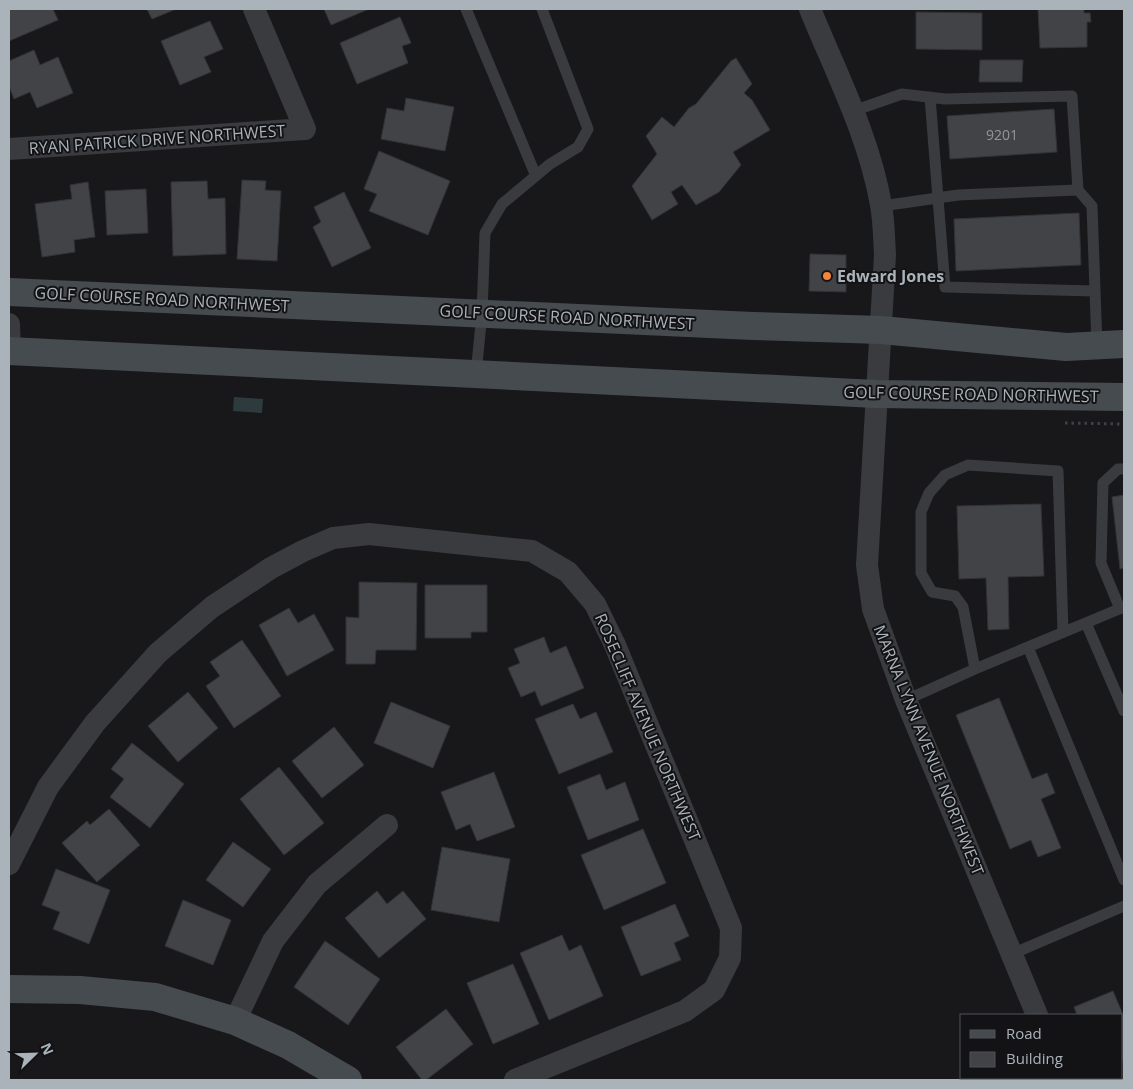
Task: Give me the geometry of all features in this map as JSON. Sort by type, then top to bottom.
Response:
[{"type":"main road","name":"GOLF COURSE ROAD NORTHWEST","points":[[9,292],[753,326],[881,330],[1066,347],[1124,344]]},
{"type":"main road","name":"GOLF COURSE ROAD NORTHWEST","points":[[9,342],[476,374],[876,394],[1124,397]]},
{"type":"main road","points":[[9,989],[80,990],[155,997],[235,1022],[288,1046],[348,1080]]},
{"type":"street","name":"RYAN PATRICK DRIVE NORTHWEST","points":[[9,149],[305,129],[254,9]]},
{"type":"street","name":"MARNA LYNN AVENUE NORTHWEST","points":[[817,11],[871,162],[882,206],[885,255],[867,565],[873,609],[906,700],[1037,1014]]},
{"type":"street","name":"ROSECLIFF AVENUE NORTHWEST","points":[[9,864],[48,787],[101,716],[158,653],[212,607],[271,568],[333,538],[369,534],[532,551],[568,572],[595,604],[615,645],[731,928],[730,958],[714,990],[684,1011],[515,1080]]},
{"type":"street","points":[[235,1022],[278,934],[317,884],[387,825]]},
{"type":"lane","points":[[466,9],[536,176]]},
{"type":"lane","points":[[476,374],[482,313],[485,233],[502,204],[550,164],[578,147],[588,128],[542,9]]},
{"type":"lane","points":[[853,112],[902,94],[945,99],[1072,96],[1078,190],[1092,206],[1097,346]]},
{"type":"lane","points":[[930,97],[945,288],[1095,291]]},
{"type":"lane","points":[[882,206],[958,195],[1078,190]]},
{"type":"lane","points":[[975,669],[963,607],[955,596],[932,592],[921,573],[921,512],[928,493],[945,475],[968,465],[1058,471],[1063,632]]},
{"type":"lane","points":[[906,700],[1122,608],[1101,563],[1103,483],[1121,469]]},
{"type":"lane","points":[[1086,623],[1124,711]]},
{"type":"lane","points":[[1028,647],[1124,880]]},
{"type":"lane","points":[[1012,954],[1124,906]]},
{"type":"shaded area","points":[[234,397],[263,399],[262,413],[233,411]]},
{"type":"building","points":[[9,9],[53,9],[58,20],[9,41]]},
{"type":"building","points":[[147,9],[176,9],[152,19]]},
{"type":"building","points":[[324,9],[369,9],[331,25]]},
{"type":"building","points":[[1038,9],[1084,9],[1084,13],[1090,13],[1091,22],[1087,22],[1087,47],[1040,48]]},
{"type":"building","points":[[916,12],[982,13],[982,50],[916,49]]},
{"type":"building","points":[[400,17],[411,43],[402,46],[408,63],[357,84],[340,43]]},
{"type":"building","points":[[210,21],[223,49],[204,57],[211,72],[180,85],[161,41]]},
{"type":"building","points":[[34,50],[40,65],[58,57],[73,93],[37,108],[30,92],[14,99],[9,86],[9,61]]},
{"type":"building","points":[[736,58],[752,84],[744,93],[752,100],[770,130],[733,152],[741,165],[719,192],[696,205],[682,185],[671,192],[678,204],[652,220],[632,186],[657,154],[646,136],[662,117],[674,127],[689,108],[696,104],[731,61]]},
{"type":"building","points":[[980,60],[1023,60],[1022,82],[979,82]]},
{"type":"building","points":[[406,98],[454,107],[445,151],[381,139],[387,108],[404,111]]},
{"type":"building","points":[[1054,109],[1057,152],[950,159],[947,116]]},
{"type":"building","points":[[379,151],[450,181],[428,235],[369,211],[377,194],[364,189]]},
{"type":"building","points":[[242,180],[266,181],[265,190],[281,191],[277,261],[237,259]]},
{"type":"building","points":[[207,181],[208,199],[225,198],[226,254],[173,256],[171,182]]},
{"type":"building","points":[[88,182],[95,237],[74,240],[75,252],[42,257],[35,204],[72,199],[70,185]]},
{"type":"building","points":[[146,189],[148,233],[107,235],[105,191]]},
{"type":"building","points":[[344,192],[371,248],[332,267],[313,227],[321,222],[314,207]]},
{"type":"building","points":[[1079,213],[1081,265],[956,271],[954,219]]},
{"type":"building","points":[[810,254],[846,255],[846,292],[809,291]]},
{"type":"building","points":[[1124,495],[1124,568],[1120,569],[1112,497]]},
{"type":"building","points":[[1041,504],[1044,576],[1008,577],[1009,629],[988,630],[986,578],[959,579],[957,506]]},
{"type":"building","points":[[359,582],[417,583],[416,650],[376,650],[375,664],[346,664],[346,617],[359,618]]},
{"type":"building","points":[[425,585],[487,585],[487,632],[471,632],[471,638],[425,638]]},
{"type":"building","points":[[289,608],[298,623],[314,614],[334,650],[287,676],[259,625]]},
{"type":"building","points":[[544,637],[550,653],[566,646],[584,688],[541,706],[535,691],[521,697],[508,668],[520,663],[514,649]]},
{"type":"building","points":[[242,640],[281,696],[234,728],[206,686],[220,676],[210,662]]},
{"type":"building","points":[[188,692],[218,728],[178,762],[148,726]]},
{"type":"building","points":[[999,698],[1032,779],[1047,773],[1055,793],[1041,799],[1061,848],[1038,857],[1031,840],[1010,849],[956,715]]},
{"type":"building","points":[[391,702],[450,726],[433,768],[374,743]]},
{"type":"building","points":[[573,704],[580,719],[596,712],[613,752],[559,774],[535,719]]},
{"type":"building","points":[[334,727],[364,765],[322,798],[292,761]]},
{"type":"building","points":[[132,743],[184,784],[150,828],[110,797],[124,779],[111,769]]},
{"type":"building","points":[[279,767],[324,823],[284,855],[240,799]]},
{"type":"building","points":[[494,772],[515,827],[477,841],[470,824],[456,830],[441,792]]},
{"type":"building","points":[[600,774],[606,790],[625,782],[639,820],[588,840],[567,787]]},
{"type":"building","points":[[109,809],[140,845],[97,882],[62,843],[87,821],[90,825]]},
{"type":"building","points":[[643,829],[666,883],[604,910],[581,855]]},
{"type":"building","points":[[233,842],[271,869],[243,907],[206,880]]},
{"type":"building","points":[[442,847],[510,859],[499,922],[431,910]]},
{"type":"building","points":[[56,869],[110,890],[89,944],[53,929],[60,912],[42,905]]},
{"type":"building","points":[[377,891],[387,904],[403,891],[426,919],[379,958],[345,918]]},
{"type":"building","points":[[183,900],[231,920],[213,965],[165,946]]},
{"type":"building","points":[[675,904],[689,936],[674,943],[681,960],[641,976],[621,927]]},
{"type":"building","points":[[562,935],[569,951],[581,945],[603,996],[549,1020],[520,953]]},
{"type":"building","points":[[325,941],[380,979],[348,1025],[294,987]]},
{"type":"building","points":[[513,964],[539,1024],[493,1044],[467,983]]},
{"type":"building","points":[[1113,991],[1123,1014],[1077,1014],[1074,1007]]},
{"type":"building","points":[[446,1009],[473,1044],[426,1080],[422,1080],[396,1047]]},
{"type":"building","points":[[1123,1015],[1124,1017],[1123,1060]]},
{"type":"place","name":"Edward Jones","points":[[827,276]]}]
